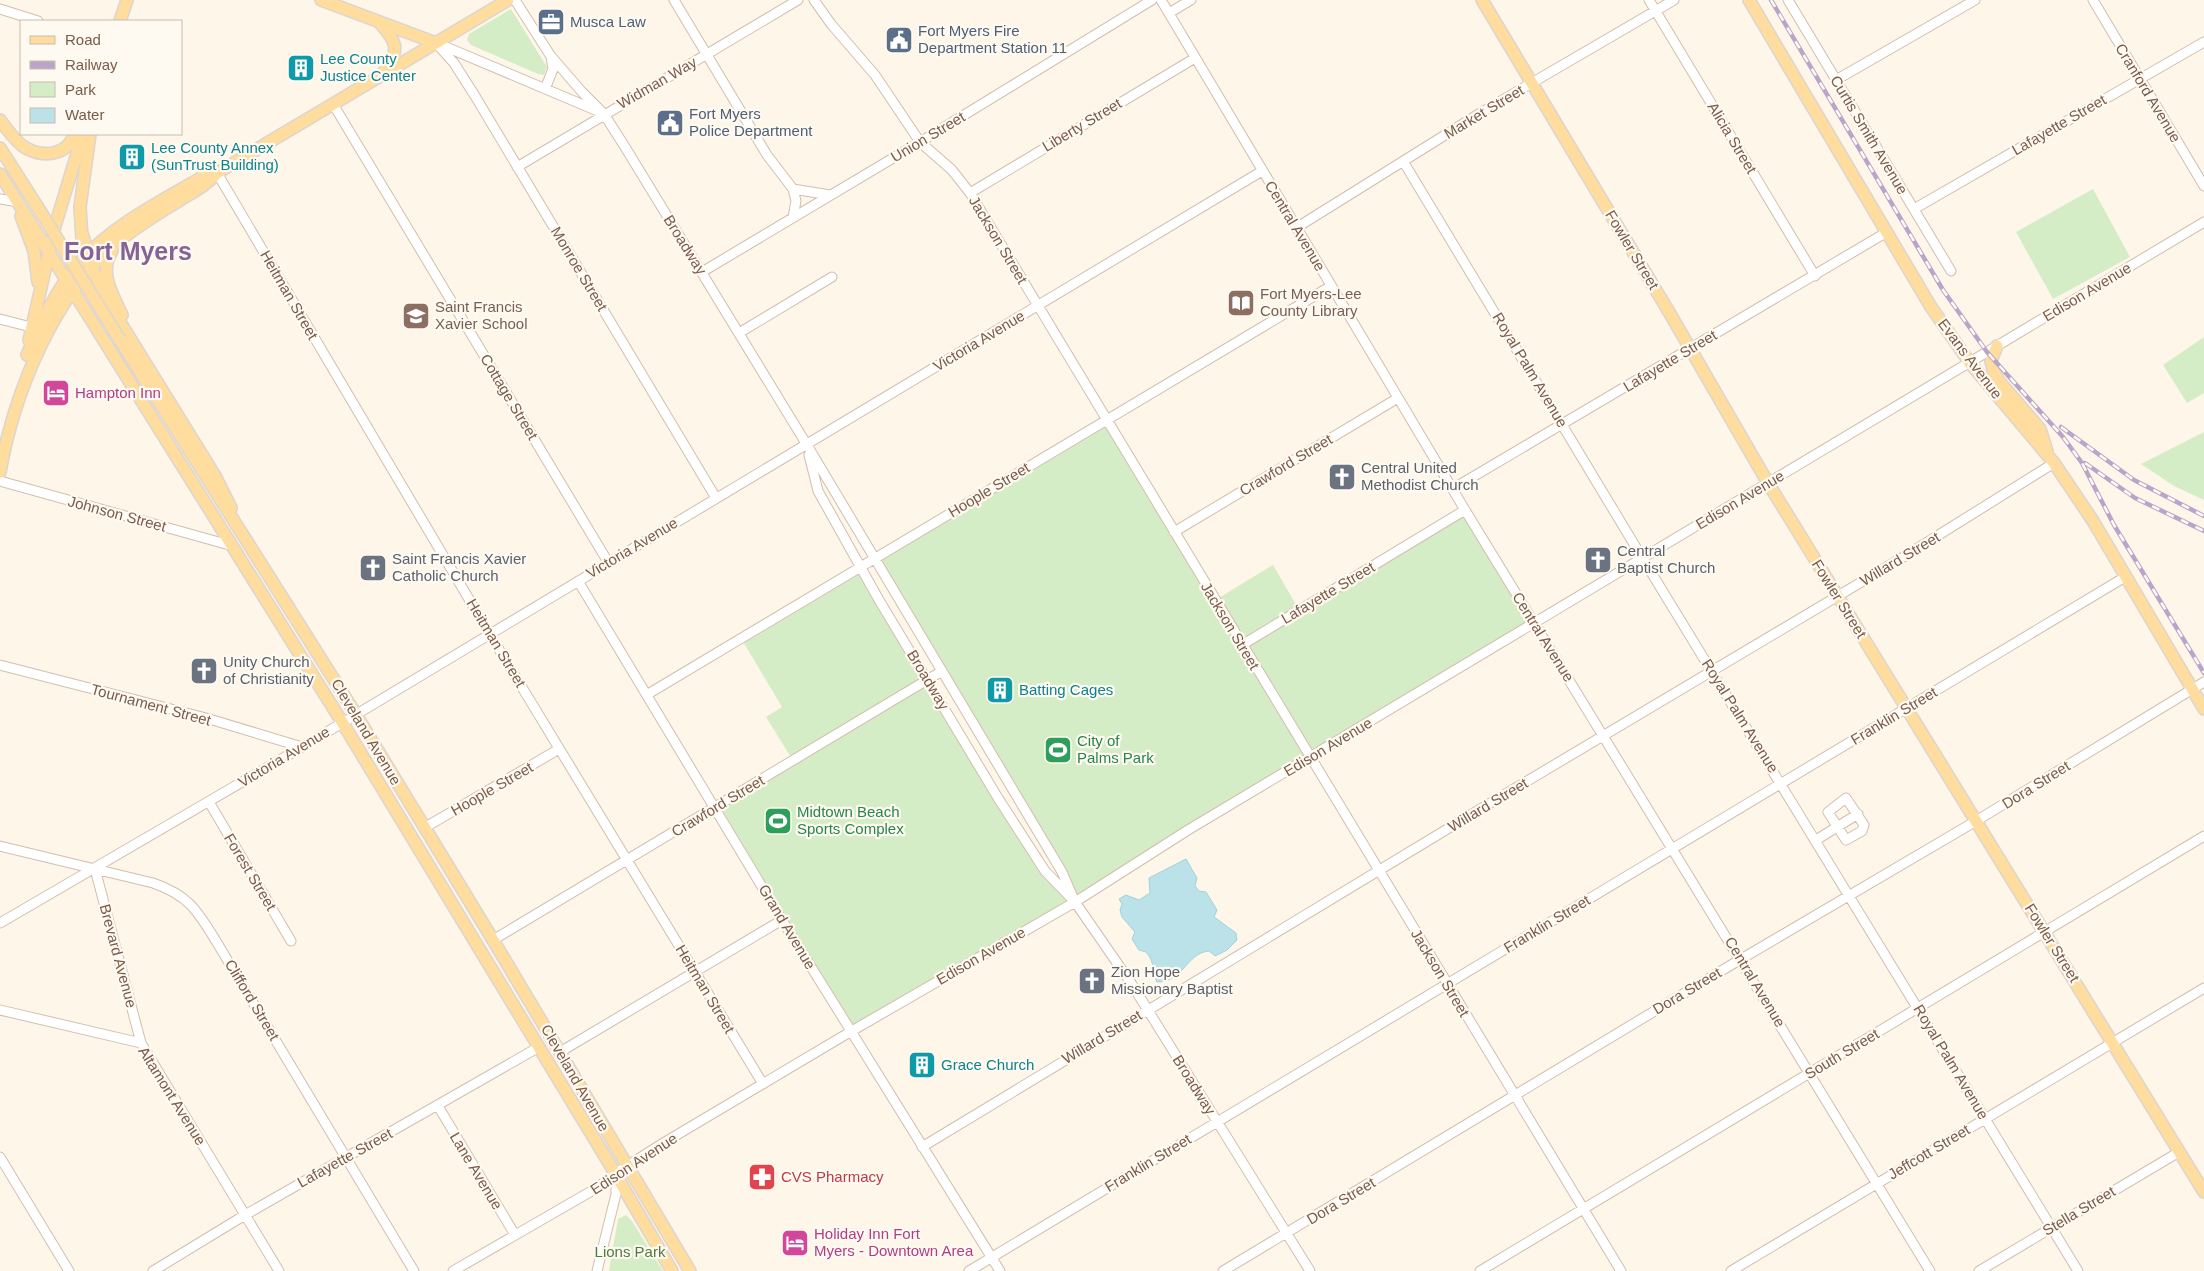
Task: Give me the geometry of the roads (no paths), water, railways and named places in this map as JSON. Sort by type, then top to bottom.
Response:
[{"type":"main road","points":[[120,20],[127,0]]},
{"type":"main road","points":[[321,0],[436,43]]},
{"type":"main road","points":[[22,388],[40,346],[73,293],[92,268],[119,241],[155,215],[210,182],[217,173],[508,0]]},
{"type":"main road","name":"Fowler Street","points":[[1482,0],[1768,483],[2046,932],[2204,1192]]},
{"type":"main road","name":"Evans Avenue","points":[[1750,0],[1931,307],[1970,363],[2052,460],[2093,521],[2204,709]]},
{"type":"main road","points":[[378,77],[396,54],[393,42],[379,22]]},
{"type":"main road","points":[[0,120],[24,146],[39,153],[61,151],[71,143],[74,135]]},
{"type":"main road","points":[[0,472],[22,388],[38,291],[74,158],[83,135]]},
{"type":"main road","points":[[73,293],[79,263],[82,233],[80,207],[90,135]]},
{"type":"main road","name":"Cleveland Avenue","points":[[0,148],[355,714],[493,940],[690,1271]]},
{"type":"main road","points":[[56,263],[56,251],[76,175],[74,158]]},
{"type":"main road","points":[[27,355],[45,314],[66,281],[88,254],[124,224],[143,212],[206,174],[217,173]]},
{"type":"main road","name":"Cleveland Avenue","points":[[0,174],[186,475],[234,546],[342,722],[616,1173],[672,1271]]},
{"type":"main road","points":[[18,202],[19,210],[34,251],[38,291]]},
{"type":"main road","points":[[82,233],[92,268],[110,306],[215,476],[249,546]]},
{"type":"main road","points":[[119,241],[108,258],[105,269],[108,282],[152,375]]},
{"type":"main road","points":[[1997,346],[1991,361],[1993,370],[1999,381],[2040,429],[2052,460]]},
{"type":"main road","points":[[460,918],[476,931],[493,940]]},
{"type":"street","name":"Broadway","points":[[515,0],[550,55],[604,114],[807,445],[1062,872],[1075,902],[1147,1010],[1310,1271]]},
{"type":"street","points":[[674,0],[767,155],[793,189],[796,200],[793,217]]},
{"type":"street","name":"Widman Way","points":[[517,167],[798,0]]},
{"type":"street","name":"Jackson Street","points":[[814,0],[831,24],[876,75],[920,142],[952,170],[970,193],[1621,1271]]},
{"type":"street","name":"Union Street","points":[[702,272],[920,142],[1152,0]]},
{"type":"street","name":"Central Avenue","points":[[1161,0],[1330,286],[1454,488],[1465,510],[1930,1271]]},
{"type":"street","points":[[1169,14],[1191,0]]},
{"type":"street","name":"Alicia Street","points":[[1649,0],[1815,276]]},
{"type":"street","name":"Market Street","points":[[1296,228],[1532,83],[1674,0]]},
{"type":"street","name":"Curtis Smith Avenue","points":[[1788,0],[1951,271]]},
{"type":"street","points":[[1836,80],[1975,0]]},
{"type":"street","name":"Cranford Avenue","points":[[2093,0],[2204,186]]},
{"type":"street","points":[[0,9],[35,20]]},
{"type":"street","name":"Lafayette Street","points":[[1914,209],[2204,42]]},
{"type":"street","points":[[436,43],[604,114]]},
{"type":"street","name":"Monroe Street","points":[[436,43],[454,64],[716,498]]},
{"type":"street","points":[[545,89],[553,69],[550,55]]},
{"type":"street","name":"Liberty Street","points":[[970,193],[1195,58]]},
{"type":"street","name":"Cottage Street","points":[[333,104],[608,562]]},
{"type":"street","name":"Royal Palm Avenue","points":[[1403,161],[1643,559],[2078,1271]]},
{"type":"street","name":"Victoria Avenue","points":[[0,923],[96,869],[302,747],[489,633],[807,445],[1262,171]]},
{"type":"street","name":"Heitman Street","points":[[217,173],[489,633],[763,1084]]},
{"type":"street","points":[[793,189],[830,195]]},
{"type":"street","points":[[0,199],[18,202]]},
{"type":"street","name":"Edison Avenue","points":[[452,1271],[595,1189],[616,1173],[850,1032],[1075,902],[1188,830],[2204,222]]},
{"type":"street","name":"Lafayette Street","points":[[1454,488],[1887,232]]},
{"type":"street","points":[[739,333],[832,277]]},
{"type":"street","name":"Hoople Street","points":[[648,694],[1330,286]]},
{"type":"street","points":[[0,319],[31,327]]},
{"type":"street","name":"Crawford Street","points":[[1174,532],[1398,398]]},
{"type":"street","name":"Broadway","points":[[807,445],[818,491],[860,568],[998,798],[1045,871],[1075,902]]},
{"type":"street","name":"Willard Street","points":[[922,1147],[1378,871],[1712,672],[1837,596],[2052,460]]},
{"type":"street","name":"Johnson Street","points":[[0,481],[234,546]]},
{"type":"street","name":"Lafayette Street","points":[[1242,645],[1465,510]]},
{"type":"street","name":"Franklin Street","points":[[969,1271],[2125,577]]},
{"type":"street","name":"Grand Avenue","points":[[578,581],[648,694],[850,1032],[1000,1271]]},
{"type":"street","name":"Tournament Street","points":[[0,665],[206,718],[302,747]]},
{"type":"street","name":"Crawford Street","points":[[493,940],[942,671]]},
{"type":"street","name":"Dora Street","points":[[1223,1271],[1740,959],[1976,821],[2204,682]]},
{"type":"street","name":"Hoople Street","points":[[424,828],[559,749]]},
{"type":"street","points":[[1846,798],[1858,814],[1864,828],[1849,840],[1844,840],[1828,812],[1846,798]]},
{"type":"street","name":"Forest Street","points":[[209,802],[292,941]]},
{"type":"street","points":[[1816,840],[1858,814]]},
{"type":"street","name":"South Street","points":[[1480,1271],[1811,1074],[2204,836]]},
{"type":"street","name":"Clifford Street","points":[[0,846],[170,889],[193,905],[414,1271]]},
{"type":"street","name":"Brevard Avenue","points":[[96,869],[141,1043]]},
{"type":"street","points":[[560,1052],[782,920]]},
{"type":"street","name":"Jeffcott Street","points":[[1732,1271],[2204,988]]},
{"type":"street","name":"Altamont Avenue","points":[[0,1010],[141,1043],[279,1271]]},
{"type":"street","name":"Lafayette Street","points":[[153,1271],[346,1156],[438,1106],[539,1047]]},
{"type":"street","name":"Lane Avenue","points":[[438,1106],[515,1235]]},
{"type":"street","name":"Stella Street","points":[[1979,1271],[2179,1152]]},
{"type":"street","points":[[0,1157],[3,1169],[69,1271]]},
{"type":"street","points":[[597,1271],[616,1194],[616,1173]]},
{"type":"water","points":[[1186,859],[1197,878],[1195,886],[1199,891],[1206,892],[1217,910],[1214,917],[1236,933],[1237,940],[1227,950],[1215,956],[1209,951],[1201,953],[1173,977],[1166,981],[1157,982],[1149,956],[1146,952],[1139,950],[1132,939],[1135,932],[1122,917],[1120,910],[1122,904],[1119,899],[1126,895],[1139,900],[1150,893],[1149,878]]},
{"type":"railway","points":[[1771,0],[1943,290],[1987,352],[2063,437],[2082,463],[2114,525],[2204,673]]},
{"type":"railway","points":[[2061,427],[2134,480],[2204,516]]},
{"type":"railway","points":[[2085,463],[2135,498],[2204,531]]},
{"type":"place","name":"Musca Law","points":[[551,22]]},
{"type":"place","name":"Fort Myers Fire Department Station 11","points":[[899,40]]},
{"type":"place","name":"Lee County Justice Center","points":[[301,68]]},
{"type":"place","name":"Fort Myers Police Department","points":[[670,123]]},
{"type":"place","name":"Lee County Annex (SunTrust Building)","points":[[132,157]]},
{"type":"place","name":"Fort Myers-Lee County Library","points":[[1241,303]]},
{"type":"place","name":"Saint Francis Xavier School","points":[[416,316]]},
{"type":"place","name":"Hampton Inn","points":[[56,393]]},
{"type":"place","name":"Central United Methodist Church","points":[[1342,477]]},
{"type":"place","name":"Central Baptist Church","points":[[1598,560]]},
{"type":"place","name":"Saint Francis Xavier Catholic Church","points":[[373,568]]},
{"type":"place","name":"Unity Church of Christianity","points":[[204,671]]},
{"type":"place","name":"Batting Cages","points":[[1000,690]]},
{"type":"place","name":"City of Palms Park","points":[[1058,750]]},
{"type":"place","name":"Midtown Beach Sports Complex","points":[[778,821]]},
{"type":"place","name":"Zion Hope Missionary Baptist","points":[[1092,981]]},
{"type":"place","name":"Grace Church","points":[[922,1065]]},
{"type":"place","name":"CVS Pharmacy","points":[[762,1177]]},
{"type":"place","name":"Holiday Inn Fort Myers - Downtown Area","points":[[795,1243]]},
{"type":"district","name":"Fort Myers","points":[[128,251]]},
{"type":"park label","name":"Lions Park","points":[[630,1252]]}]
